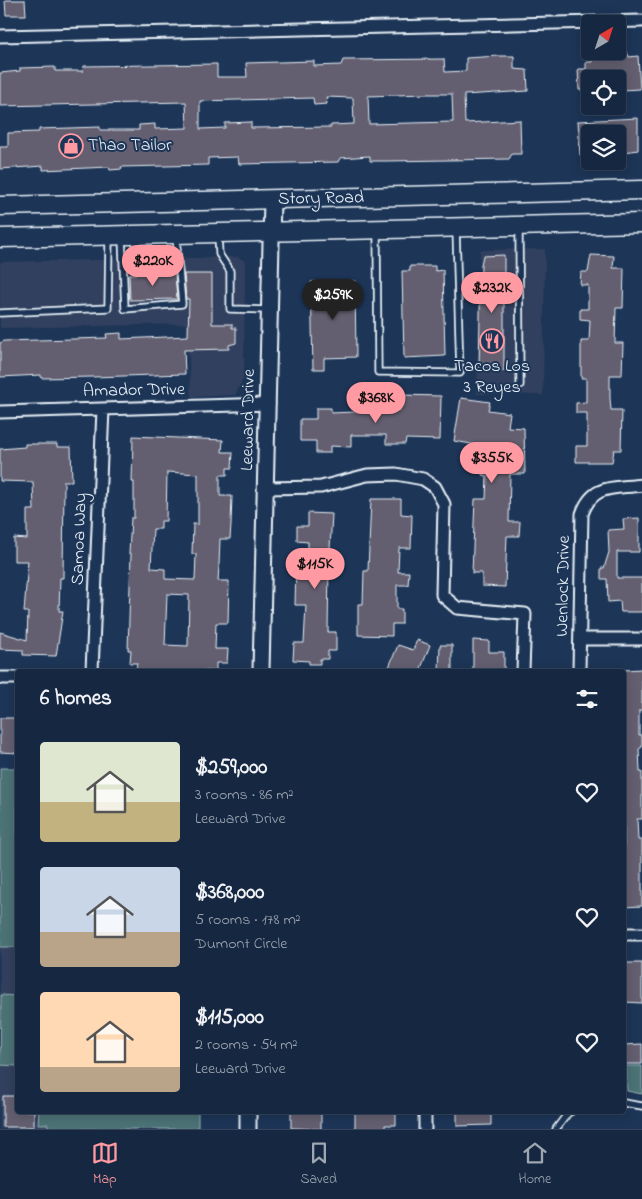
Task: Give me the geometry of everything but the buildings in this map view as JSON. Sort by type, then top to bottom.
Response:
[{"type":"main road","name":"Story Road","points":[[0,206],[642,190]]},
{"type":"main road","name":"Story Road","points":[[0,238],[642,223]]},
{"type":"street","points":[[0,36],[642,21]]},
{"type":"street","name":"Leeward Drive","points":[[261,669],[269,404],[272,200]]},
{"type":"street","name":"Amador Drive","points":[[0,412],[269,404]]},
{"type":"street","name":"Samoa Way","points":[[92,669],[103,409]]},
{"type":"street","points":[[266,488],[321,487],[367,475],[396,474],[423,479],[435,487],[444,504],[442,595],[457,608],[525,614],[523,669]]},
{"type":"street","name":"Wenlock Drive","points":[[579,669],[582,514],[586,502],[597,491],[642,485]]},
{"type":"street","points":[[580,640],[642,639]]},
{"type":"street","points":[[0,678],[15,678]]},
{"type":"street","points":[[626,934],[642,934]]},
{"type":"street","points":[[248,1114],[248,1129]]},
{"type":"street","points":[[425,1114],[425,1129]]},
{"type":"lane","points":[[519,226],[520,385]]},
{"type":"lane","points":[[377,229],[378,372],[460,373],[456,228]]},
{"type":"lane","points":[[218,233],[219,254],[230,271],[230,309],[270,310]]},
{"type":"lane","points":[[116,236],[125,309],[182,304],[176,234]]},
{"type":"lane","points":[[0,313],[108,308],[116,236]]},
{"type":"lane","points":[[626,1103],[642,1106]]},
{"type":"lane","points":[[556,1129],[567,1114]]},
{"type":"shaded area","points":[[545,249],[543,395],[477,394],[480,250]]},
{"type":"shaded area","points":[[238,257],[245,261],[244,377],[235,395],[191,397],[187,324],[0,328],[0,262]]},
{"type":"shaded area","points":[[0,947],[15,947],[15,1114],[39,1114],[39,1124],[71,1124],[71,1129],[0,1129]]},
{"type":"green space","points":[[0,768],[15,768],[15,947],[0,947]]},
{"type":"green space","points":[[1,995],[15,996],[15,1066],[0,1065]]},
{"type":"green space","points":[[626,1066],[642,1066],[642,1094],[627,1091]]},
{"type":"green space","points":[[39,1114],[198,1114],[198,1129],[48,1129],[48,1124],[38,1124]]},
{"type":"place","name":"Thao Tailor","points":[[71,146]]},
{"type":"place","name":"Tacos Los 3 Reyes","points":[[492,341]]}]
